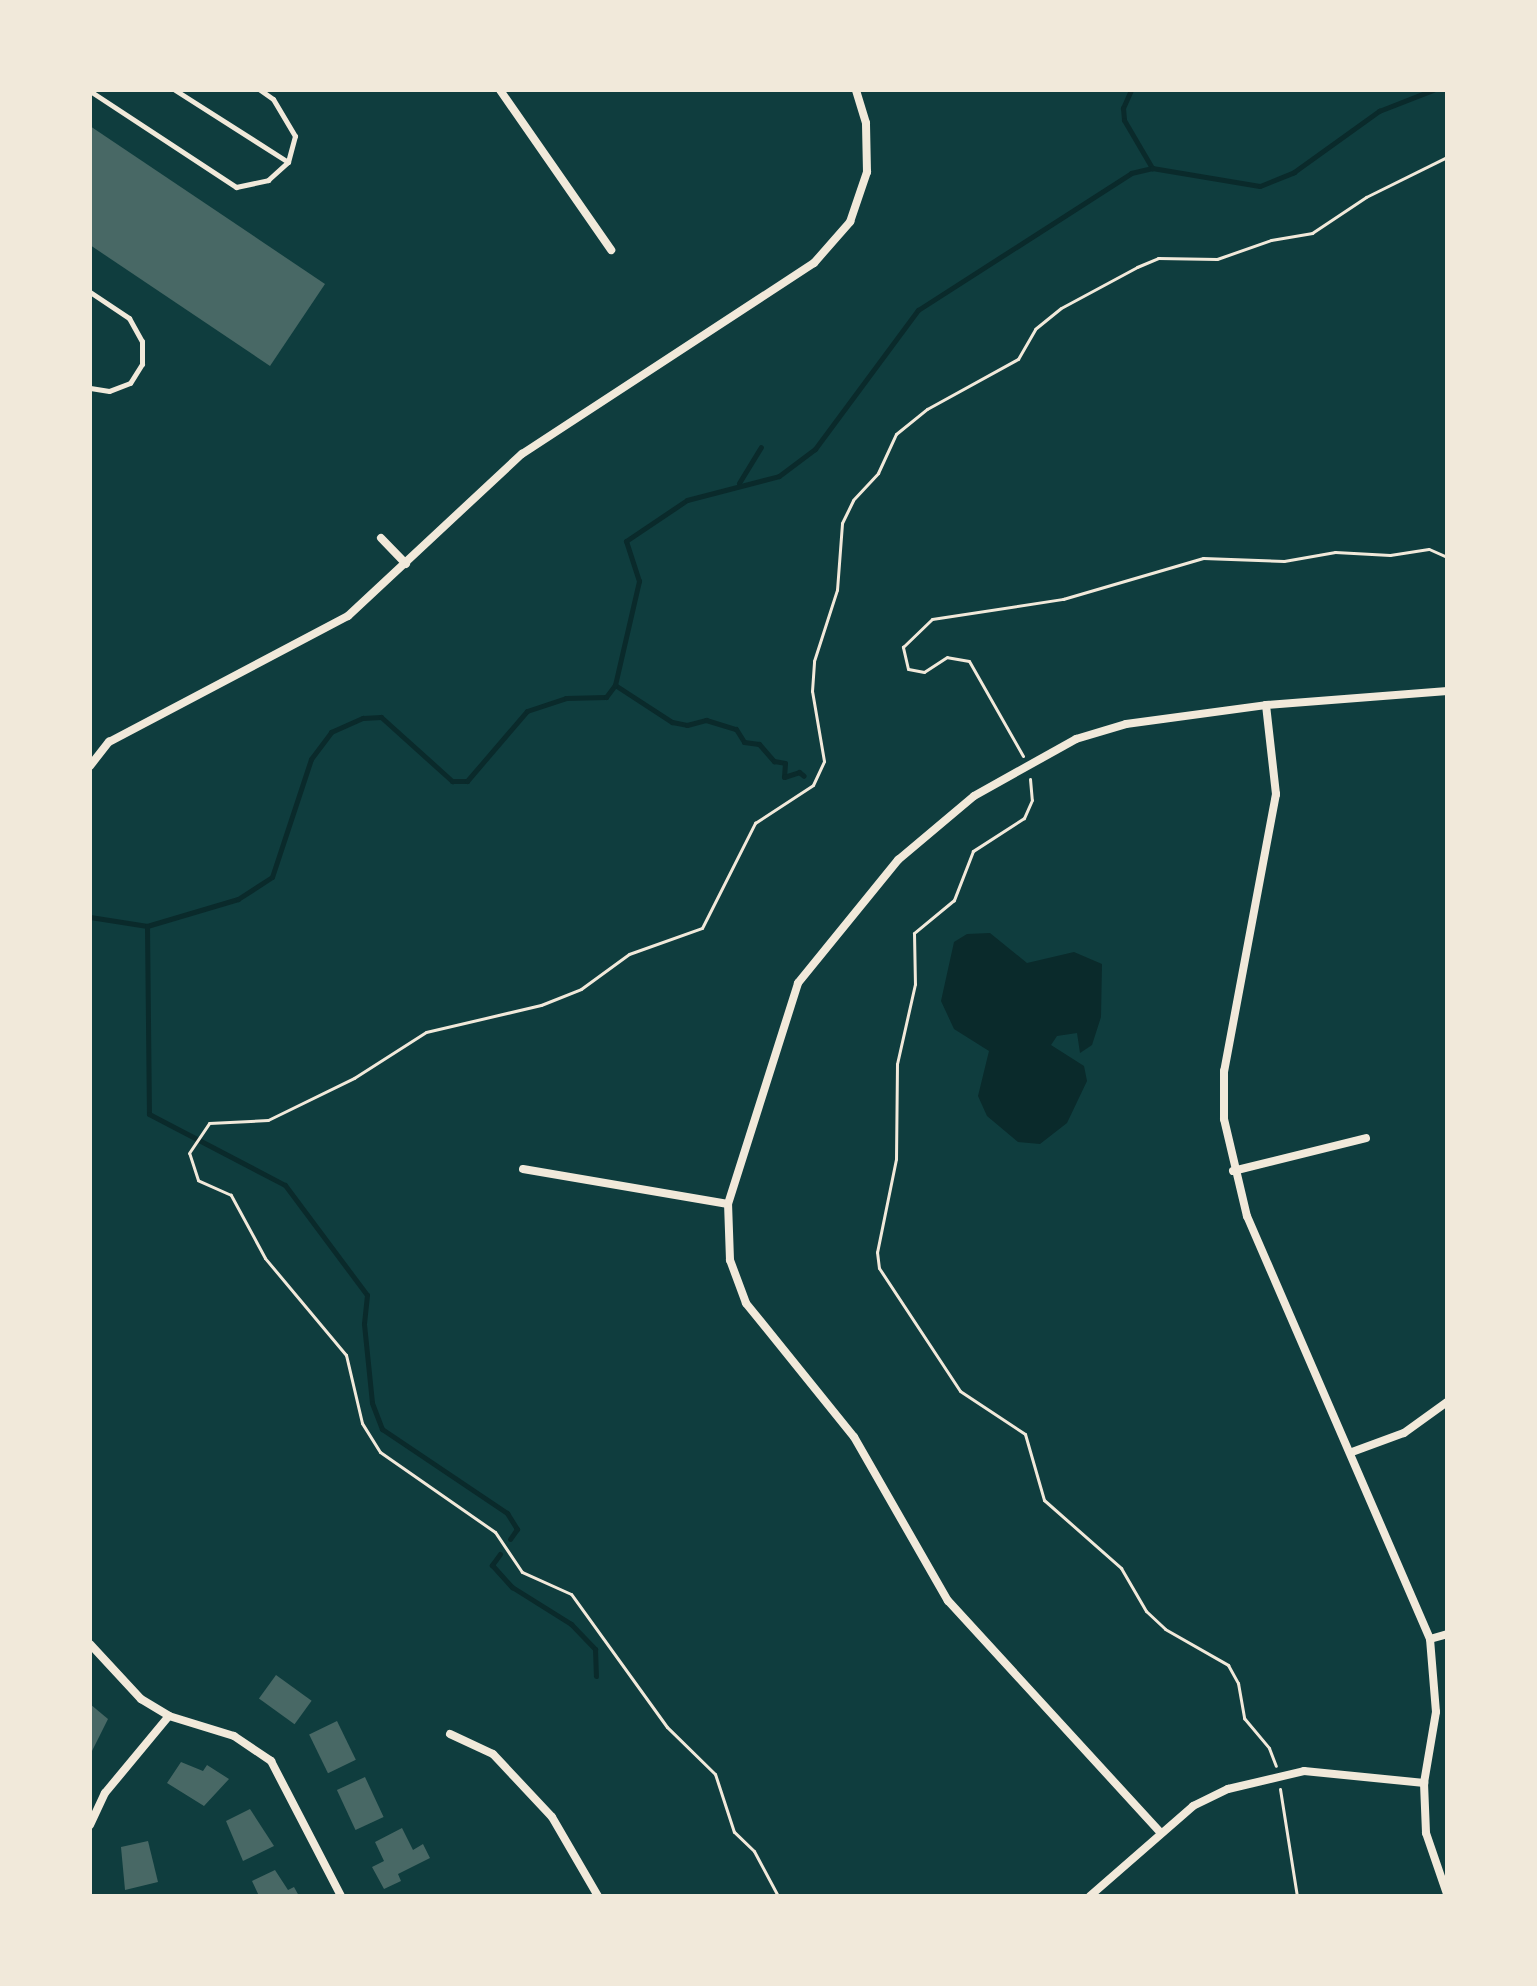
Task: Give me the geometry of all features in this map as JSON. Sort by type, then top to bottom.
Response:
[{"type":"street","points":[[500,90],[611,250]]},
{"type":"street","points":[[90,766],[109,742],[348,616],[522,454],[814,263],[850,222],[867,172],[866,123],[856,90]]},
{"type":"street","points":[[381,538],[406,564]]},
{"type":"street","points":[[1160,1832],[948,1601],[854,1437],[746,1303],[730,1260],[728,1204],[798,983],[898,860],[974,796],[1076,739],[1126,724],[1266,705],[1447,691]]},
{"type":"street","points":[[1266,705],[1276,794],[1224,1071],[1224,1119],[1233,1171],[1247,1216],[1352,1452],[1430,1639],[1436,1712],[1424,1783],[1426,1833],[1447,1894]]},
{"type":"street","points":[[1233,1171],[1366,1138]]},
{"type":"street","points":[[523,1169],[728,1204]]},
{"type":"street","points":[[1352,1452],[1404,1433],[1447,1402]]},
{"type":"street","points":[[1430,1639],[1447,1634]]},
{"type":"street","points":[[90,1644],[141,1699],[169,1716],[234,1736],[271,1761],[341,1896]]},
{"type":"street","points":[[90,1825],[115,1778],[169,1716]]},
{"type":"street","points":[[450,1734],[493,1754],[552,1817],[598,1896]]},
{"type":"street","points":[[1090,1896],[1160,1832],[1228,1789],[1278,1774],[1331,1772],[1424,1783]]},
{"type":"lane","points":[[175,90],[288,162]]},
{"type":"lane","points":[[90,91],[236,187],[268,180],[288,162],[295,136],[273,99],[260,90]]},
{"type":"lane","points":[[90,292],[129,318],[142,341],[142,364],[130,383],[109,391],[90,388]]},
{"type":"path","points":[[778,1896],[754,1851],[734,1832],[715,1774],[649,1705],[571,1594],[522,1572],[495,1532],[380,1452],[362,1423],[346,1355],[265,1258],[231,1195],[198,1180],[189,1153],[209,1123],[268,1120],[354,1078],[426,1032],[541,1005],[581,989],[629,954],[702,928],[755,823],[813,785],[824,761],[812,691],[814,661],[837,590],[842,523],[853,500],[878,473],[896,434],[927,409],[1018,359],[1035,329],[1061,308],[1137,267],[1158,258],[1217,259],[1271,240],[1312,233],[1366,197],[1447,157]]},
{"type":"path","points":[[1297,1896],[1278,1774],[1269,1748],[1244,1718],[1238,1683],[1228,1665],[1165,1629],[1146,1611],[1121,1568],[1044,1500],[1025,1434],[960,1391],[879,1268],[877,1252],[896,1159],[897,1064],[915,984],[914,933],[954,900],[973,851],[1024,818],[1032,800],[1026,765],[969,661],[947,657],[924,672],[908,669],[903,647],[932,619],[1063,599],[1203,558],[1284,561],[1335,552],[1390,555],[1429,549],[1447,557]]},
{"type":"water","points":[[990,933],[1027,963],[1074,952],[1102,964],[1101,1017],[1092,1045],[1080,1053],[1077,1033],[1057,1036],[1051,1045],[1084,1066],[1087,1081],[1067,1123],[1040,1144],[1018,1142],[987,1116],[978,1096],[989,1051],[954,1029],[941,1001],[954,942],[967,934]]},
{"type":"building","points":[[90,126],[325,284],[270,366],[90,245]]},
{"type":"building","points":[[276,1675],[312,1701],[295,1724],[259,1698]]},
{"type":"building","points":[[90,1704],[108,1719],[90,1755]]},
{"type":"building","points":[[337,1721],[356,1760],[328,1773],[309,1735]]},
{"type":"building","points":[[181,1762],[203,1771],[207,1765],[229,1779],[204,1806],[167,1783]]},
{"type":"building","points":[[365,1777],[384,1817],[355,1830],[337,1790]]},
{"type":"building","points":[[250,1809],[274,1846],[243,1861],[226,1821]]},
{"type":"building","points":[[402,1828],[413,1850],[423,1844],[430,1858],[398,1874],[401,1881],[384,1889],[372,1867],[384,1861],[375,1842]]},
{"type":"building","points":[[148,1841],[158,1882],[125,1890],[121,1847]]},
{"type":"building","points":[[275,1870],[288,1890],[294,1887],[299,1896],[259,1896],[252,1881]]},
{"type":"waterway","points":[[1131,90],[1123,108],[1124,120],[1152,168]]},
{"type":"waterway","points":[[90,917],[147,926],[238,899],[272,877],[311,759],[331,732],[363,718],[381,717],[452,781],[467,781],[527,711],[566,698],[606,697],[615,685],[639,581],[626,541],[687,500],[779,476],[815,449],[918,310],[1131,173],[1152,168],[1260,186],[1294,172],[1379,111],[1433,90]]},
{"type":"waterway","points":[[739,483],[761,447]]},
{"type":"waterway","points":[[615,685],[672,722],[687,725],[706,720],[736,729],[744,742],[759,744],[774,761],[785,763],[784,777],[799,772],[804,776]]},
{"type":"waterway","points":[[147,926],[149,1114],[285,1185],[367,1295],[364,1324],[372,1403],[382,1429],[507,1513],[517,1529],[510,1539]]},
{"type":"waterway","points":[[500,1554],[492,1565],[512,1587],[571,1624],[595,1649],[596,1676]]}]
